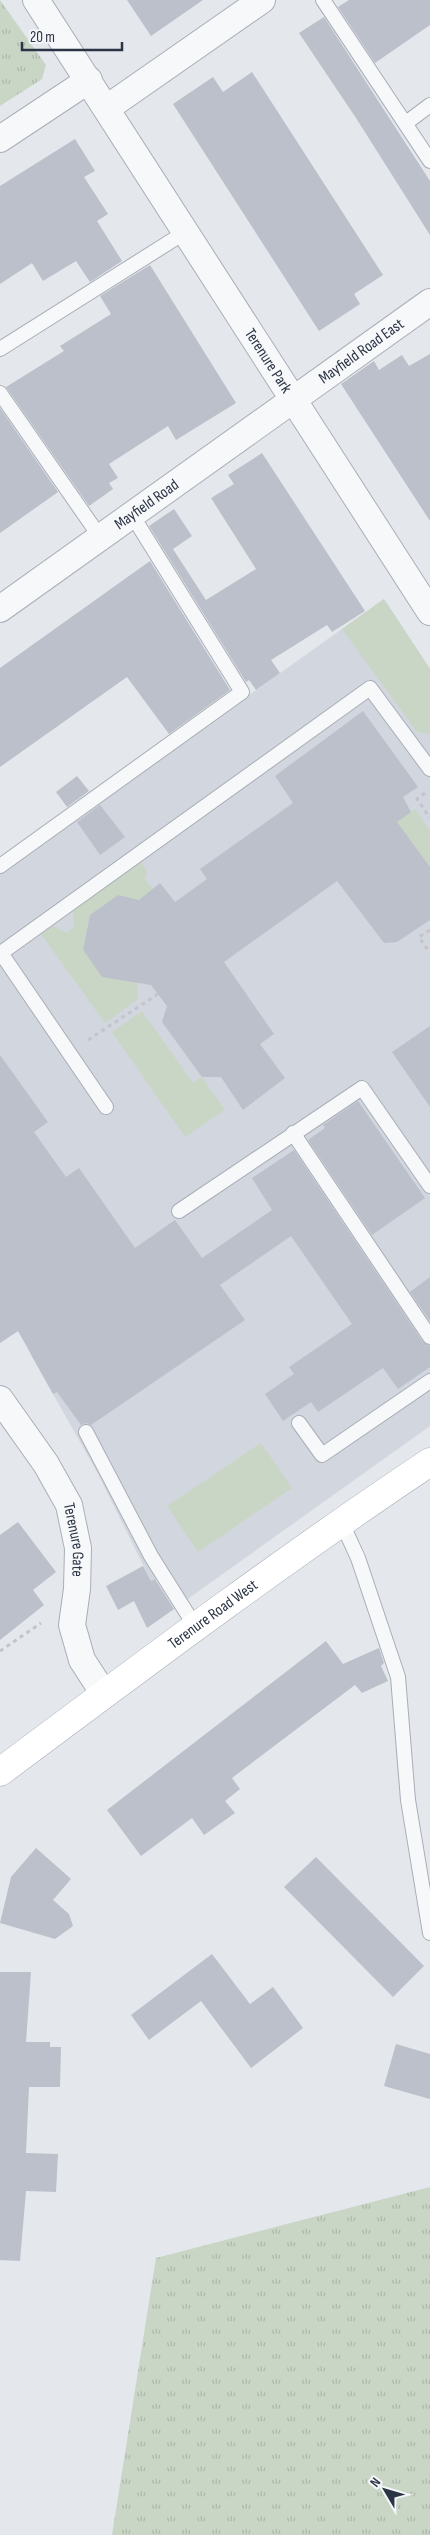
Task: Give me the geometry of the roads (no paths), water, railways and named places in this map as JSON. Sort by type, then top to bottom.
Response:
[{"type":"main road","name":"Terenure Road West","points":[[0,1772],[195,1626],[341,1521],[429,1465]]},
{"type":"street","name":"Terenure Park","points":[[36,0],[430,612]]},
{"type":"street","points":[[107,108],[262,0]]},
{"type":"street","points":[[0,139],[89,80]]},
{"type":"street","name":"Mayfield Road East","points":[[292,400],[430,302]]},
{"type":"street","name":"Mayfield Road","points":[[0,609],[292,400]]},
{"type":"street","name":"Terenure Gate","points":[[0,1399],[46,1464],[68,1504],[78,1548],[77,1589],[72,1625],[82,1660],[104,1694]]},
{"type":"lane","points":[[323,0],[430,161]]},
{"type":"lane","points":[[406,123],[430,105]]},
{"type":"lane","points":[[0,349],[186,231]]},
{"type":"lane","points":[[0,393],[100,538]]},
{"type":"lane","points":[[0,866],[242,692],[132,515]]},
{"type":"lane","points":[[106,1107],[1,954],[370,688],[430,769]]},
{"type":"lane","points":[[179,1211],[362,1088],[430,1186]]},
{"type":"lane","points":[[293,1133],[430,1337]]},
{"type":"lane","points":[[299,1423],[322,1455],[430,1381]]},
{"type":"lane","points":[[86,1432],[151,1556],[195,1626]]},
{"type":"lane","points":[[341,1521],[358,1558],[398,1677],[408,1800],[430,1932]]}]
